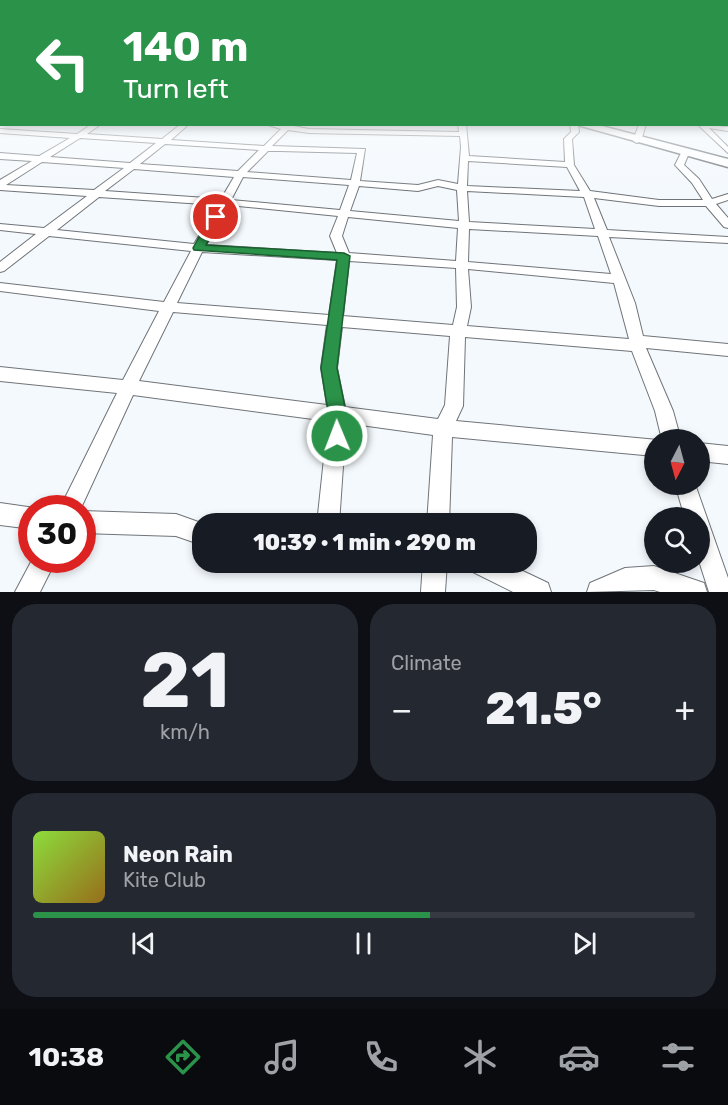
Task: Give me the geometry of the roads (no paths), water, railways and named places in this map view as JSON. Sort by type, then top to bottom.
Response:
[{"type":"highway","points":[[612,134],[685,153],[727,159]]},
{"type":"street","points":[[58,134],[266,148],[362,151]]},
{"type":"street","points":[[0,268],[173,134]]},
{"type":"street","points":[[76,495],[198,248],[241,173],[280,134]]},
{"type":"street","points":[[329,513],[337,412],[329,379],[334,321],[344,256],[336,236],[355,183],[362,151],[370,134]]},
{"type":"street","points":[[439,513],[443,428],[454,406],[458,330],[463,321],[463,134]]},
{"type":"street","points":[[573,134],[568,139],[570,165],[587,194],[602,232],[619,279],[637,343],[669,429]]},
{"type":"street","points":[[637,141],[640,134]]},
{"type":"street","points":[[705,134],[727,159]]},
{"type":"street","points":[[0,185],[80,135]]},
{"type":"street","points":[[685,153],[679,165],[696,181],[710,204],[728,225]]},
{"type":"street","points":[[0,156],[134,164],[418,188],[448,184],[462,188],[587,194],[710,204],[728,197]]},
{"type":"street","points":[[464,158],[570,165]]},
{"type":"street","points":[[0,185],[225,202],[464,225],[728,240]]},
{"type":"street","points":[[0,227],[198,248],[344,256],[619,279]]},
{"type":"street","points":[[0,287],[169,307],[728,350]]},
{"type":"street","points":[[0,374],[337,412],[443,428],[644,446]]},
{"type":"street","points":[[710,453],[728,455]]},
{"type":"street","points":[[0,514],[18,516]]},
{"type":"street","points":[[96,522],[176,525],[192,529]]},
{"type":"street","points":[[710,560],[721,592]]},
{"type":"street","points":[[27,592],[37,573]]},
{"type":"street","points":[[433,592],[434,573]]},
{"type":"street","points":[[500,573],[539,592]]},
{"type":"street","points":[[599,592],[625,580],[654,578],[695,592]]}]
